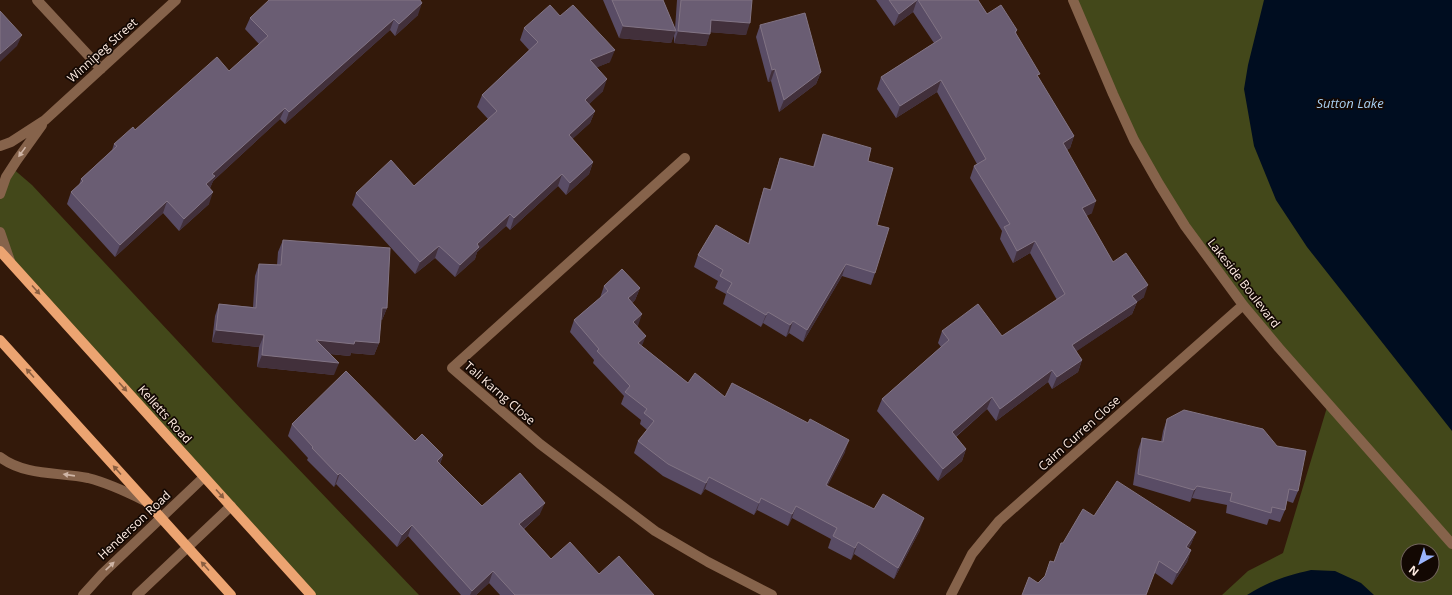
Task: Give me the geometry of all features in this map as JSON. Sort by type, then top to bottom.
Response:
[{"type":"main road","name":"Kelletts Road","points":[[0,251],[311,595]]},
{"type":"main road","points":[[0,340],[231,595]]},
{"type":"street","points":[[37,0],[101,69]]},
{"type":"street","name":"Winnipeg Street","points":[[0,146],[11,142],[45,120],[176,0]]},
{"type":"street","name":"Lakeside Boulevard","points":[[1073,0],[1134,140],[1158,184],[1184,226],[1243,305],[1279,348],[1452,544]]},
{"type":"street","name":"Winnipeg Street","points":[[0,194],[6,177],[45,120]]},
{"type":"street","name":"Tali Karng Close","points":[[685,158],[452,368],[540,444],[655,531],[708,562],[772,595]]},
{"type":"street","points":[[0,232],[10,262]]},
{"type":"street","name":"Cairn Curren Close","points":[[951,595],[972,554],[999,521],[1243,305]]},
{"type":"street","points":[[0,457],[25,470],[89,478],[113,486],[145,501]]},
{"type":"street","name":"Henderson Road","points":[[83,595],[102,574],[204,476]]},
{"type":"street","points":[[136,595],[231,506]]},
{"type":"green space","points":[[1073,0],[1452,0],[1452,595],[1222,595],[1248,571],[1283,553],[1328,404],[1279,348],[1159,184]]},
{"type":"green space","points":[[11,167],[32,185],[244,412],[419,595],[311,595],[10,261],[0,232],[0,194]]},
{"type":"water","name":"Sutton Lake","points":[[1264,0],[1452,0],[1452,431],[1307,247],[1276,200],[1254,146],[1244,89],[1248,65]]},
{"type":"water","points":[[1311,570],[1335,571],[1361,583],[1374,595],[1247,595],[1263,586],[1293,574]]},
{"type":"building","points":[[269,0],[420,0],[422,3],[399,24],[394,19],[289,112],[285,108],[212,174],[215,176],[206,184],[213,192],[184,219],[167,201],[120,245],[71,192],[83,181],[81,179],[117,146],[114,144],[133,127],[135,130],[217,57],[229,71],[268,36],[250,18]]},
{"type":"building","points":[[612,0],[663,0],[676,31],[623,26]]},
{"type":"building","points":[[681,0],[752,0],[750,23],[711,20],[710,34],[678,31]]},
{"type":"building","points":[[889,0],[917,0],[899,14]]},
{"type":"building","points":[[918,0],[978,0],[987,14],[1001,5],[1017,30],[1015,32],[1040,74],[1037,75],[1074,136],[1063,143],[1096,201],[1082,208],[1113,262],[1126,253],[1148,285],[1132,296],[1137,302],[1072,345],[1082,360],[1057,377],[1052,370],[1000,409],[992,397],[952,432],[966,449],[943,469],[882,399],[949,340],[942,331],[978,304],[1002,336],[1065,294],[1035,241],[1017,251],[1004,227],[1010,224],[974,166],[986,159],[941,80],[900,106],[881,77],[942,38]]},
{"type":"building","points":[[550,5],[560,16],[573,5],[615,50],[590,60],[607,79],[585,100],[595,111],[569,135],[593,162],[570,183],[562,174],[514,218],[510,214],[477,244],[479,247],[460,265],[439,246],[420,262],[356,193],[391,160],[414,186],[497,111],[482,95],[538,42],[524,28]]},
{"type":"building","points":[[0,11],[22,35],[0,54]]},
{"type":"building","points":[[805,13],[821,72],[784,100],[775,69],[772,70],[760,25]]},
{"type":"building","points":[[823,134],[871,148],[868,161],[893,168],[877,225],[889,228],[875,273],[846,264],[807,330],[793,321],[790,325],[768,312],[766,315],[727,292],[732,283],[720,276],[723,270],[698,255],[716,225],[749,244],[764,188],[771,190],[780,158],[814,167]]},
{"type":"building","points":[[283,240],[390,248],[387,308],[382,308],[379,343],[355,341],[354,344],[316,340],[339,363],[262,355],[264,335],[216,330],[219,304],[256,308],[259,264],[281,265]]},
{"type":"building","points":[[622,269],[640,288],[628,298],[642,314],[633,322],[646,336],[638,343],[688,383],[695,373],[725,397],[732,383],[808,423],[810,419],[849,440],[826,485],[874,509],[883,494],[924,518],[898,568],[858,542],[855,548],[833,536],[837,528],[796,506],[792,514],[761,498],[759,503],[709,477],[706,483],[668,464],[638,441],[654,421],[644,413],[647,409],[625,392],[630,386],[597,351],[599,349],[574,320],[608,291],[604,286]]},
{"type":"building","points":[[346,371],[415,441],[422,434],[443,455],[437,461],[482,506],[520,473],[545,503],[519,524],[551,559],[570,542],[599,574],[619,556],[654,595],[515,595],[493,571],[472,591],[412,525],[402,535],[340,473],[338,475],[312,448],[313,447],[292,424]]},
{"type":"building","points":[[1184,410],[1263,429],[1277,446],[1306,451],[1298,491],[1289,489],[1285,510],[1272,507],[1271,513],[1230,501],[1232,493],[1197,486],[1194,490],[1138,474],[1142,438],[1163,442],[1167,419]]},
{"type":"building","points":[[1117,481],[1196,532],[1186,547],[1191,550],[1177,573],[1159,561],[1146,595],[1022,595],[1029,577],[1038,583],[1045,576],[1050,561],[1054,562],[1061,543],[1063,543],[1083,509],[1094,516]]}]
